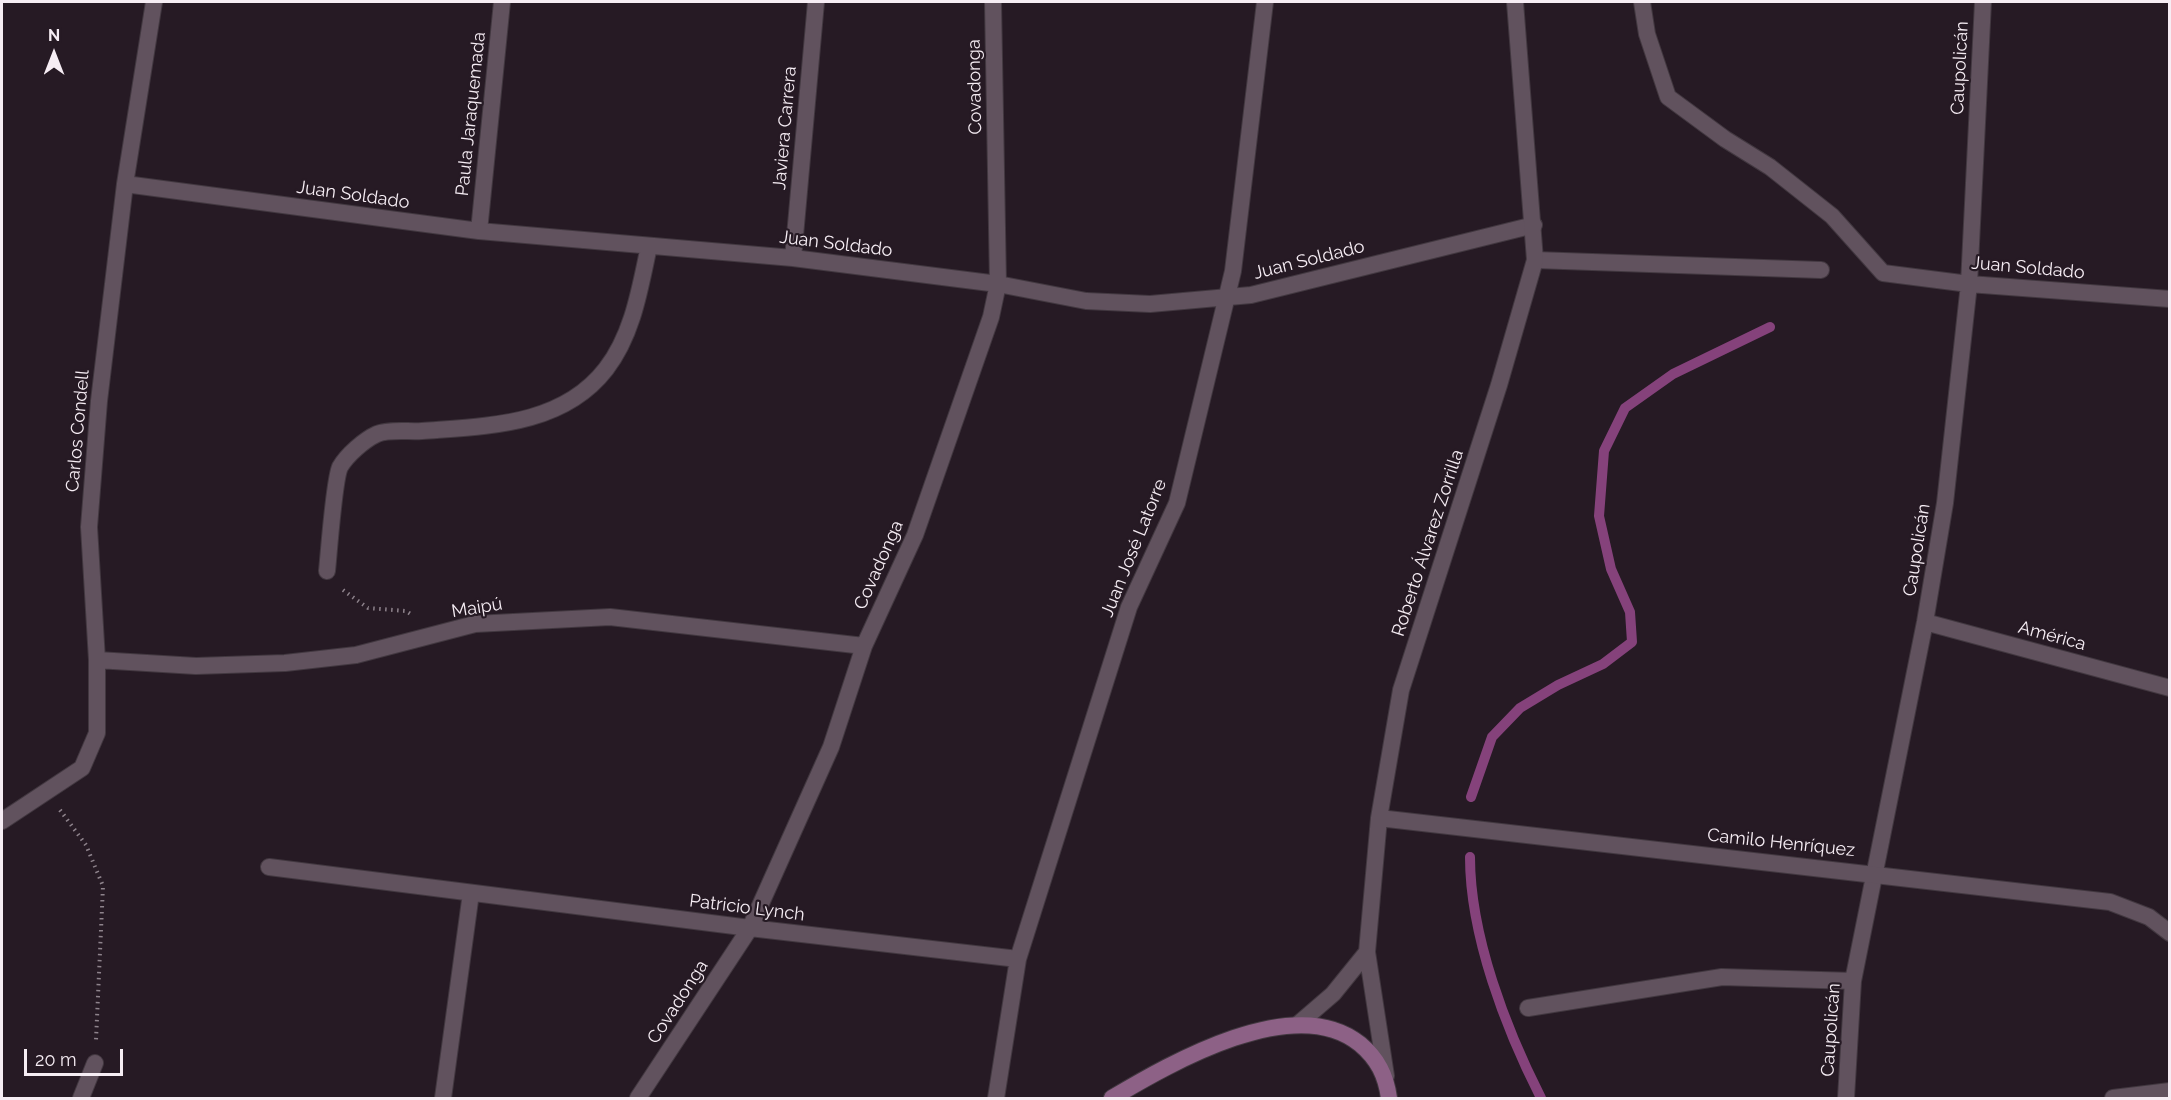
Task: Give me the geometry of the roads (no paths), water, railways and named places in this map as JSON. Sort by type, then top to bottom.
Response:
[{"type":"main road","points":[[1112,1098],[1175,1063],[1222,1042],[1261,1031],[1297,1025],[1340,1032],[1354,1039],[1375,1059],[1387,1079]]},
{"type":"main road","name":"Roberto Álvarez Zorrilla","points":[[1387,1079],[1389,1098]]},
{"type":"street","name":"Carlos Condell","points":[[2,821],[82,768],[97,733],[97,660],[89,527],[99,401],[125,184],[154,2]]},
{"type":"street","name":"Paula Jaraquemada","points":[[479,231],[502,2]]},
{"type":"street","name":"Javiera Carrera","points":[[793,258],[816,2]]},
{"type":"street","name":"Covadonga","points":[[638,1098],[750,928],[831,747],[864,646],[915,535],[991,317],[998,284],[993,2]]},
{"type":"street","name":"Juan José Latorre","points":[[996,1098],[1018,959],[1128,607],[1177,503],[1233,272],[1265,2]]},
{"type":"street","name":"Roberto Álvarez Zorrilla","points":[[1387,1079],[1366,952],[1379,818],[1401,690],[1499,386],[1535,260],[1515,2]]},
{"type":"street","name":"Juan Soldado","points":[[1642,2],[1647,34],[1668,98],[1725,139],[1770,167],[1832,216],[1883,273],[1969,284],[2169,299]]},
{"type":"street","name":"Caupolicán","points":[[1846,1098],[1853,981],[1924,622],[1945,503],[1969,284],[1983,2]]},
{"type":"street","name":"Juan Soldado","points":[[125,184],[479,231],[793,258],[998,284],[1096,301],[1150,304],[1226,298],[1534,225]]},
{"type":"street","points":[[327,571],[339,469],[352,452],[378,434],[491,426],[521,421],[555,409],[587,389],[606,369],[622,342],[636,304],[649,246]]},
{"type":"street","points":[[1535,260],[1821,270]]},
{"type":"street","name":"Maipú","points":[[97,660],[196,666],[285,663],[356,655],[475,624],[610,617],[864,646]]},
{"type":"street","name":"América","points":[[1924,622],[2169,688]]},
{"type":"street","name":"Camilo Henríquez","points":[[1379,818],[2110,902],[2149,917],[2169,933]]},
{"type":"street","name":"Patricio Lynch","points":[[269,867],[750,928],[1018,959]]},
{"type":"street","points":[[443,1098],[471,892]]},
{"type":"street","points":[[1297,1025],[1333,994],[1366,952]]},
{"type":"street","points":[[1528,1008],[1722,977],[1853,981]]},
{"type":"street","points":[[81,1098],[95,1063]]},
{"type":"street","points":[[2113,1098],[2169,1091]]},
{"type":"waterway","points":[[1471,797],[1492,737],[1520,708],[1558,685],[1603,664],[1632,642],[1630,612],[1611,569],[1599,516],[1604,451],[1625,408],[1673,374],[1770,327]]},
{"type":"waterway","points":[[1470,857],[1476,918],[1492,981],[1515,1042],[1541,1098]]}]
